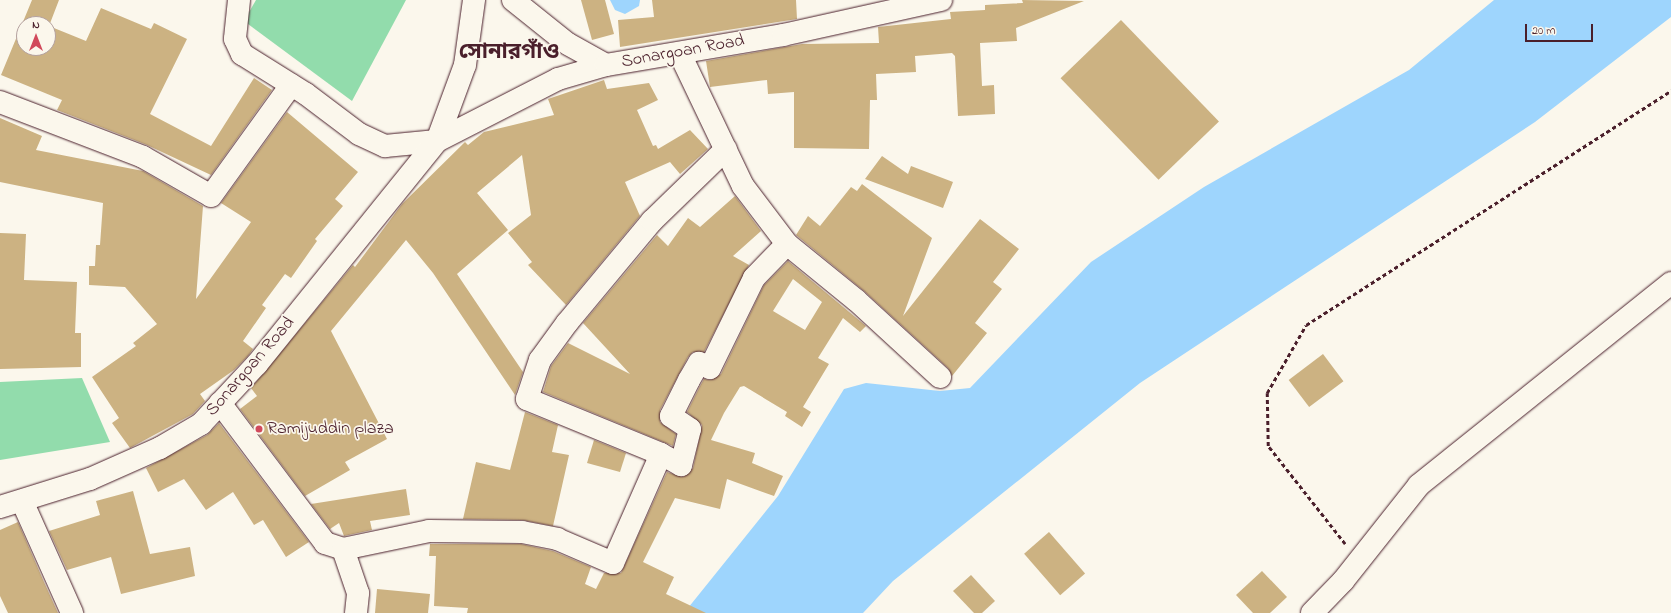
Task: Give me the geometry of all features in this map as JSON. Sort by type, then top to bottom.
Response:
[{"type":"street","points":[[239,0],[235,39],[242,54],[291,85],[359,134],[385,146],[437,141]]},
{"type":"street","name":"Sonargoan Road","points":[[0,507],[90,479],[160,448],[201,424],[257,364],[437,141],[465,65],[474,0]]},
{"type":"street","points":[[513,0],[568,44],[606,65]]},
{"type":"street","name":"Sonargoan Road","points":[[437,141],[558,79],[606,65],[680,54],[901,11],[941,0]]},
{"type":"street","points":[[680,54],[743,186],[787,244],[856,300],[940,377]]},
{"type":"street","points":[[0,102],[143,157],[211,196],[291,85]]},
{"type":"street","points":[[726,149],[652,221],[567,323],[540,360],[527,399],[660,454],[681,465],[690,429],[671,416],[699,364],[710,368],[754,278],[787,244]]},
{"type":"street","points":[[1312,613],[1419,485],[1671,283]]},
{"type":"street","points":[[220,403],[325,543],[343,549],[429,531],[491,530],[557,539],[613,563],[660,454]]},
{"type":"street","points":[[22,501],[72,613]]},
{"type":"street","points":[[343,549],[358,593],[356,613]]},
{"type":"path","points":[[1357,561],[1268,446],[1267,393],[1306,325],[1671,91]]},
{"type":"green space","points":[[256,0],[406,0],[352,101],[244,21]]},
{"type":"green space","points":[[82,378],[110,442],[0,460],[0,382]]},
{"type":"water","points":[[610,0],[640,0],[639,6],[625,14],[615,10]]},
{"type":"water","points":[[1494,0],[1671,0],[1671,17],[1535,122],[1140,383],[893,581],[863,613],[684,613],[778,496],[844,389],[866,383],[940,391],[970,388],[1091,262],[1204,187],[1409,70]]},
{"type":"building","points":[[32,0],[59,0],[53,16],[25,16]]},
{"type":"building","points":[[581,0],[605,0],[614,34],[592,40]]},
{"type":"building","points":[[652,0],[796,0],[797,19],[620,47],[618,20],[654,17]]},
{"type":"building","points":[[1022,0],[1084,1],[1016,28],[1017,41],[980,43],[982,86],[994,85],[995,114],[958,116],[955,56],[952,53],[915,56],[916,72],[876,74],[877,100],[870,100],[869,149],[794,148],[794,92],[768,94],[767,80],[710,87],[706,61],[802,44],[879,43],[878,27],[951,19],[950,12],[985,10],[985,5],[1023,3]]},
{"type":"building","points":[[101,8],[151,29],[154,23],[187,39],[150,114],[211,146],[254,78],[272,90],[211,175],[147,145],[57,110],[62,100],[1,75],[16,39],[16,56],[56,56],[56,29],[86,41]]},
{"type":"building","points":[[1121,20],[1219,121],[1159,180],[1061,78]]},
{"type":"building","points":[[604,80],[607,89],[649,83],[658,100],[637,110],[653,146],[656,145],[658,149],[690,130],[708,149],[680,174],[670,162],[625,182],[640,216],[566,305],[528,265],[532,262],[508,233],[531,215],[522,155],[477,193],[508,230],[457,274],[523,372],[515,395],[433,273],[406,240],[331,331],[387,439],[345,462],[350,470],[305,496],[240,409],[257,396],[251,388],[353,265],[355,267],[402,204],[465,142],[468,145],[484,132],[554,115],[548,99]]},
{"type":"building","points":[[287,112],[358,172],[335,199],[343,206],[315,239],[317,241],[291,278],[285,274],[262,305],[266,308],[243,341],[253,349],[248,356],[234,370],[200,394],[205,401],[193,414],[130,448],[112,423],[119,418],[92,377],[136,346],[133,343],[157,324],[125,287],[89,285],[89,266],[95,266],[96,245],[100,245],[103,203],[0,182],[0,118],[42,136],[36,150],[143,171],[203,206],[196,299],[251,222],[221,203]]},
{"type":"building","points":[[882,156],[908,174],[911,166],[953,182],[943,208],[865,179]]},
{"type":"building","points":[[862,184],[932,238],[903,316],[980,219],[1019,249],[993,282],[1002,289],[975,323],[987,333],[952,376],[948,368],[864,291],[796,235],[808,216],[820,226],[851,187],[857,191]]},
{"type":"building","points":[[735,196],[761,231],[733,256],[749,265],[704,352],[693,352],[688,357],[660,410],[660,422],[676,434],[673,446],[543,392],[551,366],[568,343],[630,374],[583,323],[657,235],[668,246],[688,218],[700,227]]},
{"type":"building","points":[[0,233],[26,234],[24,280],[77,282],[75,333],[81,333],[81,367],[0,369]]},
{"type":"building","points":[[788,261],[866,326],[860,332],[843,318],[818,358],[829,364],[803,407],[811,412],[802,427],[785,416],[787,412],[744,386],[740,387],[724,413],[711,440],[755,453],[752,463],[783,476],[774,496],[727,479],[720,509],[675,498],[643,562],[674,577],[666,594],[706,613],[467,613],[468,608],[434,606],[436,556],[429,556],[430,544],[521,544],[553,551],[591,567],[585,584],[596,589],[604,573],[621,573],[667,472],[683,477],[693,468],[702,425],[687,412],[704,379],[711,380],[721,374],[764,285]],"holes":[[[793,279],[822,302],[805,330],[773,311]]]},
{"type":"building","points":[[1323,354],[1343,381],[1309,407],[1289,380]]},
{"type":"building","points":[[525,412],[558,425],[552,452],[569,455],[553,526],[522,520],[463,519],[476,462],[510,470]]},
{"type":"building","points":[[219,423],[309,542],[286,557],[263,520],[254,525],[233,492],[206,510],[184,479],[158,492],[146,468],[207,435]]},
{"type":"building","points":[[594,440],[626,453],[620,472],[587,463]]},
{"type":"building","points":[[406,489],[410,515],[370,521],[372,530],[344,536],[339,523],[330,529],[311,504]]},
{"type":"building","points":[[133,491],[150,554],[190,547],[195,576],[121,594],[111,557],[67,570],[49,531],[100,515],[96,501]]},
{"type":"building","points":[[18,522],[58,613],[8,613],[0,596],[0,530]]},
{"type":"building","points":[[1049,532],[1085,574],[1060,595],[1024,554]]},
{"type":"building","points":[[1262,571],[1287,597],[1270,613],[1253,613],[1236,595]]},
{"type":"building","points":[[971,575],[995,601],[982,613],[974,613],[953,591]]},
{"type":"building","points":[[377,589],[430,594],[428,613],[375,613]]},
{"type":"place","name":"Ramijuddin plaza","points":[[259,429]]},
{"type":"district","name":"সোনারগাঁও","points":[[509,54]]}]
